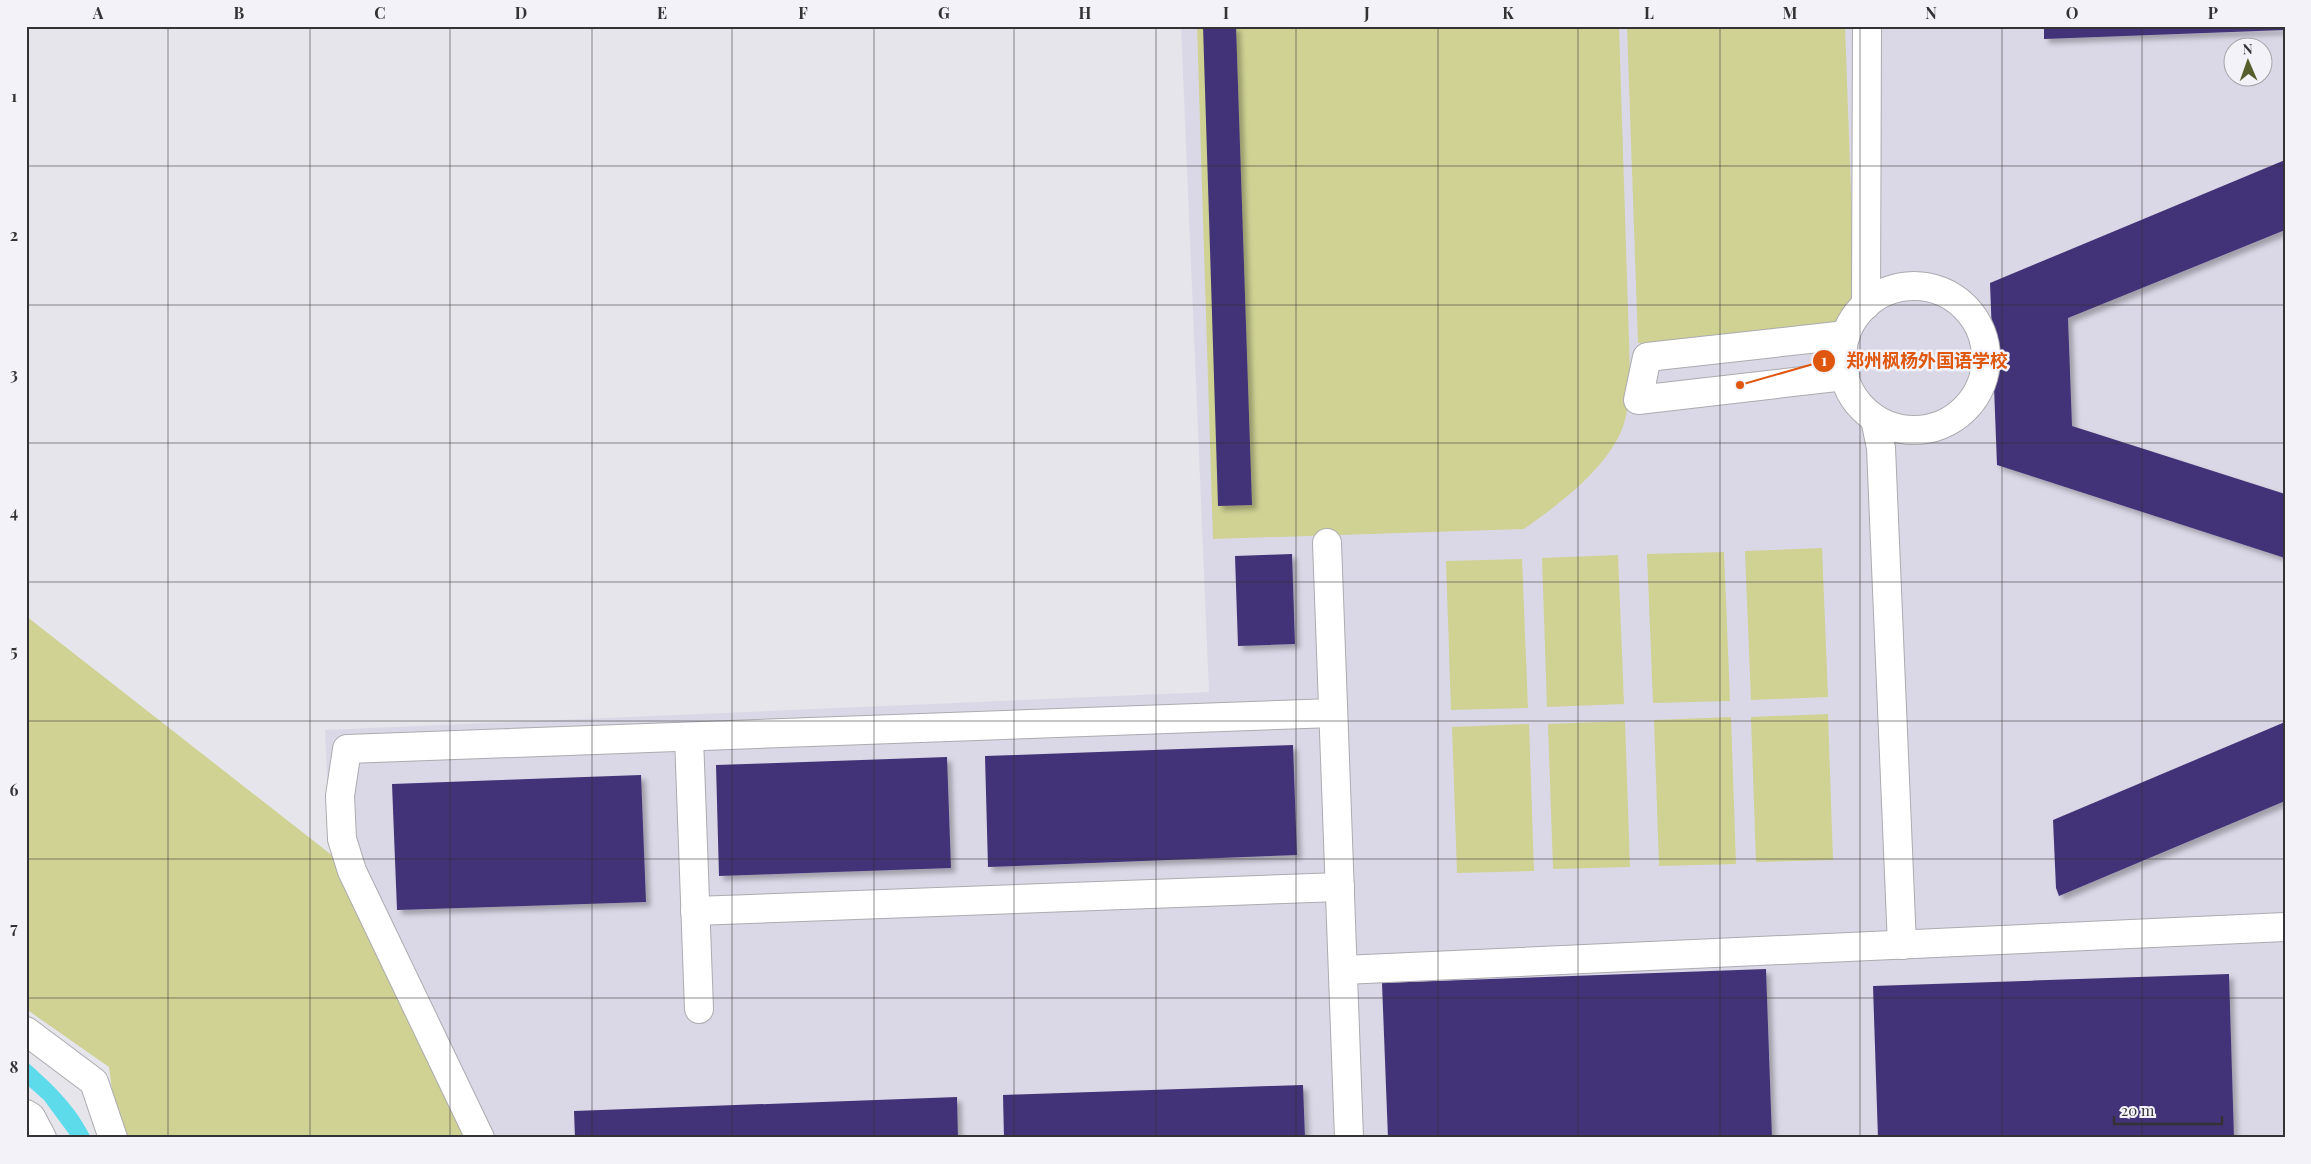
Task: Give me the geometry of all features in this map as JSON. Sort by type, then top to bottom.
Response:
[{"type":"lane","points":[[1866,305],[1867,26]]},
{"type":"lane","points":[[1908,286],[1925,287],[1944,292],[1961,303],[1974,317],[1983,335],[1987,354],[1985,374],[1978,392],[1966,408],[1951,420],[1932,428],[1913,430],[1893,427],[1875,419],[1860,406],[1849,390],[1842,352],[1846,335],[1853,320],[1866,305],[1892,290],[1908,286]]},
{"type":"lane","points":[[1845,376],[1638,400],[1647,357],[1846,335]]},
{"type":"lane","points":[[1875,419],[1881,448],[1902,945]]},
{"type":"lane","points":[[1327,544],[1349,1138]]},
{"type":"lane","points":[[480,1138],[352,871],[342,839],[340,796],[347,749],[1334,713]]},
{"type":"lane","points":[[688,736],[698,1009]]},
{"type":"lane","points":[[695,911],[1340,887]]},
{"type":"lane","points":[[1343,970],[2285,927]]},
{"type":"lane","points":[[26,1031],[94,1082],[113,1138]]},
{"type":"lane","points":[[26,1114],[30,1117],[42,1138]]},
{"type":"shaded area","points":[[1181,26],[2285,26],[2285,1138],[461,1138],[330,844],[325,730],[1209,692]]},
{"type":"green space","points":[[1197,26],[1619,26],[1630,373],[1627,412],[1623,427],[1612,448],[1591,475],[1565,498],[1524,529],[1213,539]]},
{"type":"green space","points":[[1845,26],[1855,304],[1830,337],[1638,343],[1627,27]]},
{"type":"green space","points":[[1822,548],[1828,697],[1751,700],[1745,551]]},
{"type":"green space","points":[[1724,552],[1730,701],[1653,703],[1647,554]]},
{"type":"green space","points":[[1618,555],[1624,704],[1547,707],[1542,558]]},
{"type":"green space","points":[[1522,559],[1528,708],[1451,710],[1446,561]]},
{"type":"green space","points":[[26,616],[352,871],[465,1138],[118,1138],[109,1067],[26,1009]]},
{"type":"green space","points":[[1828,714],[1833,860],[1756,862],[1751,717]]},
{"type":"green space","points":[[1731,717],[1736,864],[1659,866],[1654,720]]},
{"type":"green space","points":[[1625,721],[1630,867],[1553,869],[1548,724]]},
{"type":"green space","points":[[1529,724],[1534,871],[1457,873],[1452,727]]},
{"type":"water","points":[[26,1061],[71,1106],[91,1138],[72,1138],[44,1100],[26,1084]]},
{"type":"building","points":[[1203,26],[1236,26],[1252,505],[1218,506]]},
{"type":"building","points":[[2044,26],[2285,26],[2285,30],[2044,39]]},
{"type":"building","points":[[2285,160],[2285,230],[2068,318],[2072,426],[2285,494],[2285,558],[1997,465],[1990,283]]},
{"type":"building","points":[[1292,554],[1295,644],[1238,646],[1235,556]]},
{"type":"building","points":[[2285,722],[2285,801],[2059,896],[2056,888],[2053,820]]},
{"type":"building","points":[[1293,745],[1297,855],[988,867],[985,756]]},
{"type":"building","points":[[947,757],[951,868],[719,876],[716,765]]},
{"type":"building","points":[[641,775],[646,902],[397,910],[392,784]]},
{"type":"building","points":[[1766,969],[1772,1138],[1388,1138],[1382,983]]},
{"type":"building","points":[[2229,974],[2234,1138],[1878,1138],[1873,986]]},
{"type":"building","points":[[1303,1085],[1305,1138],[1004,1138],[1003,1095]]},
{"type":"building","points":[[957,1097],[958,1138],[575,1138],[574,1111]]},
{"type":"place","name":"郑州枫杨外国语学校","points":[[1740,385]]}]
